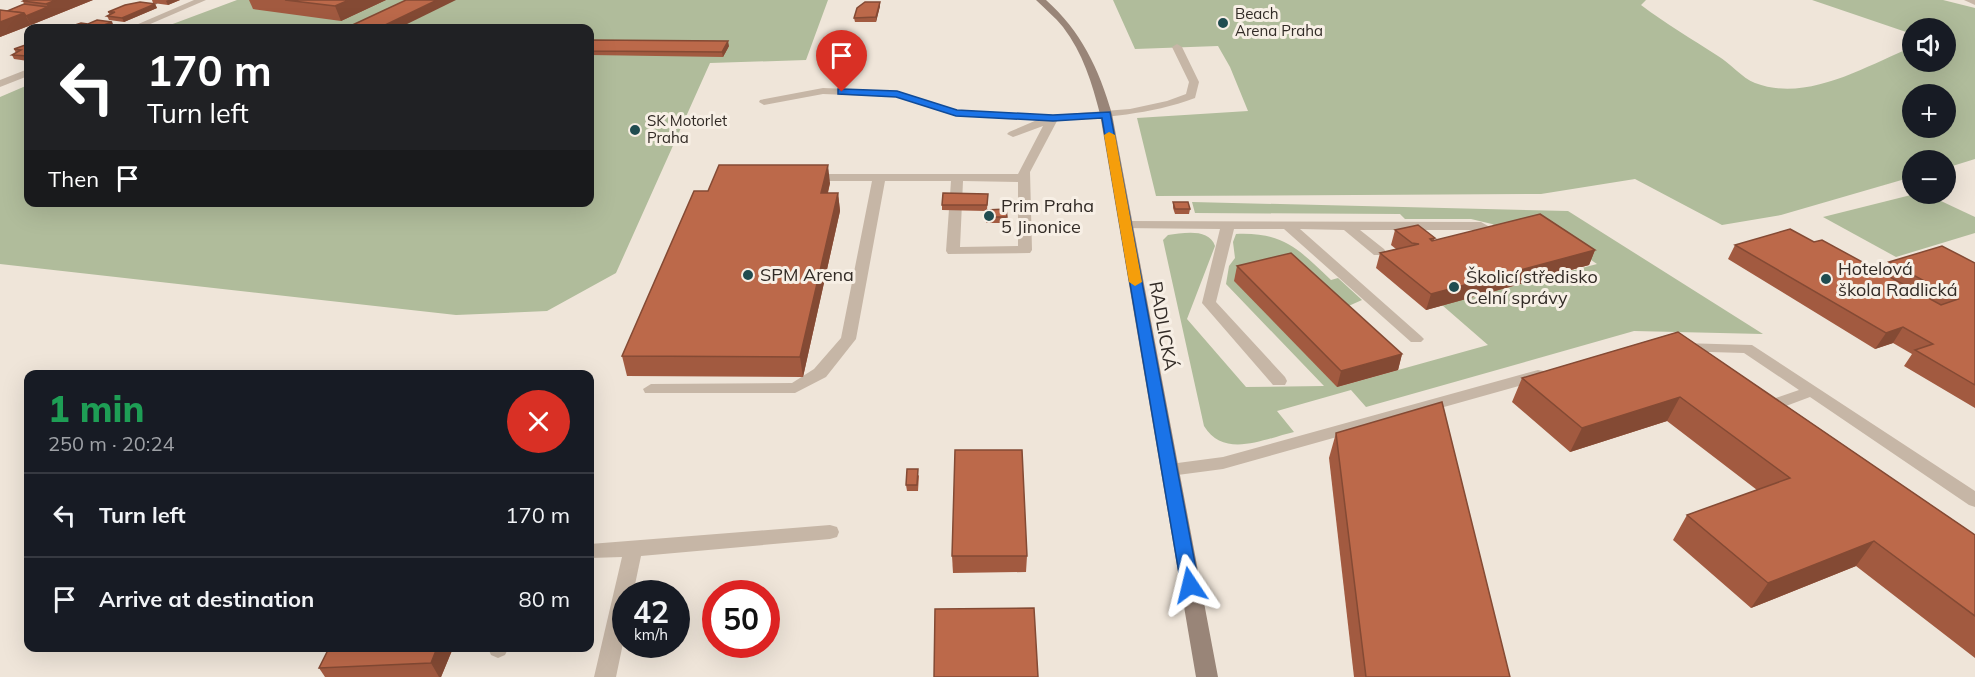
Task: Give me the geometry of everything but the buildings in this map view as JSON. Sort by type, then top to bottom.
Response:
[{"type":"main road","name":"RADLICKÁ","points":[[1041,0],[1067,24],[1083,47],[1095,72],[1106,114],[1207,677]]},
{"type":"street","points":[[144,24],[202,0]]},
{"type":"street","points":[[1968,0],[1975,2]]},
{"type":"street","points":[[764,102],[823,91],[897,94],[956,113],[1053,118],[1106,114],[1170,104],[1191,96],[1194,82],[1177,47]]},
{"type":"street","points":[[0,84],[24,74]]},
{"type":"street","points":[[1013,134],[1053,118]]},
{"type":"street","points":[[957,178],[953,251],[1025,250],[1024,172],[1053,118]]},
{"type":"street","points":[[800,177],[1024,178]]},
{"type":"street","points":[[651,389],[795,388],[820,373],[848,339],[879,178]]},
{"type":"street","points":[[1125,225],[1481,226],[1495,234]]},
{"type":"street","points":[[1228,225],[1209,303],[1279,381]]},
{"type":"street","points":[[1287,225],[1416,339]]},
{"type":"street","points":[[1346,225],[1379,252]]},
{"type":"street","points":[[1670,347],[1747,348],[1975,500]]},
{"type":"street","points":[[1170,470],[1223,463],[1548,372]]},
{"type":"street","points":[[1755,411],[1811,391]]},
{"type":"street","points":[[594,551],[830,532]]},
{"type":"street","points":[[605,677],[633,549]]},
{"type":"green space","name":"SK Motorlet Praha","points":[[237,0],[828,0],[806,60],[710,63],[616,273],[547,311],[456,315],[0,264],[0,97],[24,87],[24,207],[594,207],[594,24],[173,24]]},
{"type":"green space","points":[[1113,0],[1646,0],[1641,5],[1723,59],[1750,81],[1775,88],[1795,88],[1836,80],[1902,51],[1902,72],[1956,72],[1956,18],[1902,18],[1902,31],[1812,0],[1943,0],[1975,8],[1975,159],[1956,165],[1956,150],[1902,150],[1902,180],[1781,215],[1722,225],[1635,179],[1541,194],[1156,196],[1137,118],[1248,111],[1230,67],[1218,46],[1135,49]]},
{"type":"green space","points":[[1902,197],[1902,204],[1947,204],[1975,217],[1975,233],[1896,257],[1823,217]]},
{"type":"green space","points":[[1192,202],[1568,211],[1763,334],[1634,331],[1366,407],[1351,390],[1277,411],[1294,432],[1245,444],[1222,442],[1212,436],[1204,426],[1163,240],[1168,235],[1195,233],[1212,240],[1215,246],[1187,319],[1246,387],[1324,386],[1226,284],[1229,266],[1235,258],[1233,242],[1236,234],[1266,236],[1289,245],[1309,259],[1331,280],[1338,278],[1362,300],[1335,312],[1337,387],[1488,345],[1442,305],[1597,264],[1542,227],[1504,230],[1492,224],[1471,219],[1405,219],[1400,214],[1195,213]]},
{"type":"slow traffic","points":[[1109,135],[1135,282]]},
{"type":"place","name":"Beach Arena Praha","points":[[1223,23]]},
{"type":"place","name":"SK Motorlet Praha","points":[[635,130]]},
{"type":"place","name":"Prim Praha 5 Jinonice","points":[[989,216]]},
{"type":"place","name":"SPM Arena","points":[[748,275]]},
{"type":"place","name":"Hotelová škola Radlická","points":[[1826,279]]},
{"type":"place","name":"Školicí středisko Celní správy","points":[[1454,287]]},
{"type":"route","points":[[842,92],[897,94],[956,113],[1053,118],[1106,114],[1190,585]]}]
